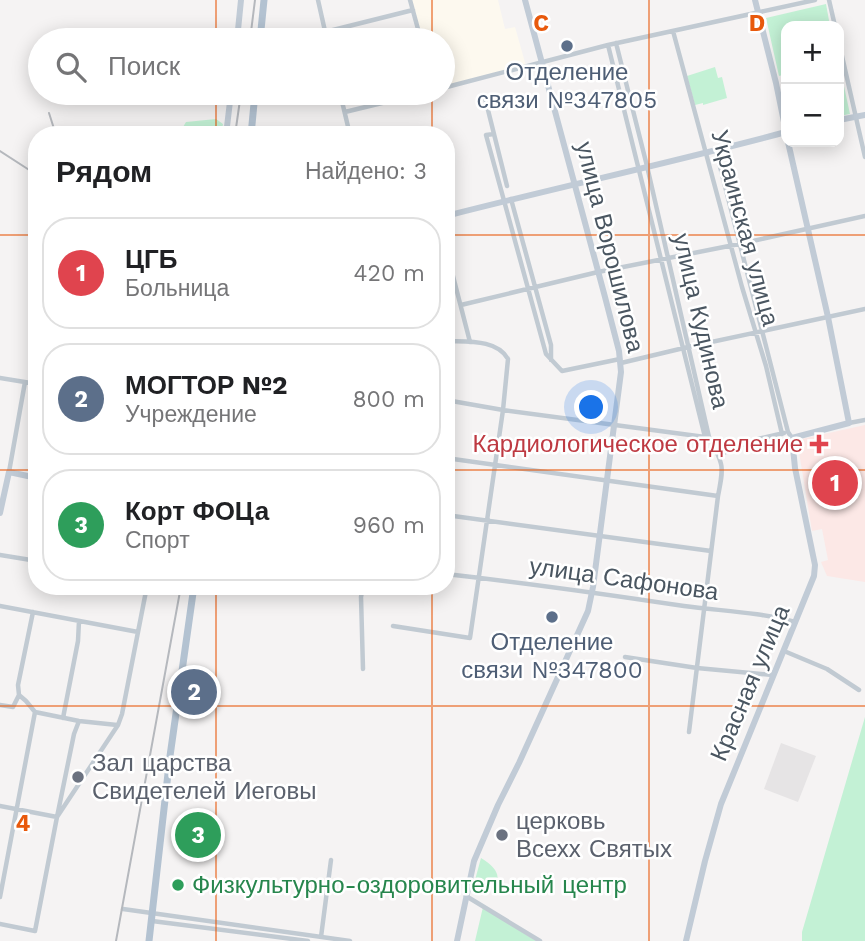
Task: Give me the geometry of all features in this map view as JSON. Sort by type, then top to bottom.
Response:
[{"type":"main road","points":[[261,28],[264,0]]},
{"type":"main road","points":[[252,126],[254,105]]},
{"type":"main road","points":[[149,941],[170,756],[193,595]]},
{"type":"street","points":[[238,28],[241,0]]},
{"type":"street","points":[[318,0],[324,28]]},
{"type":"street","points":[[410,0],[418,28]]},
{"type":"street","name":"улица Ворошилова","points":[[457,941],[470,872],[478,850],[584,622],[592,592],[608,480],[621,361],[525,0]]},
{"type":"street","points":[[755,0],[781,111]]},
{"type":"street","points":[[455,85],[616,43],[815,0]]},
{"type":"street","points":[[828,0],[834,21]]},
{"type":"street","points":[[340,28],[413,9]]},
{"type":"street","name":"Украинская улица","points":[[673,31],[787,435]]},
{"type":"street","name":"улица Кудинова","points":[[616,43],[668,257],[685,347]]},
{"type":"street","name":"улица Кудинова","points":[[608,45],[707,437],[719,455],[724,469],[718,496],[689,732]]},
{"type":"street","points":[[844,64],[865,157]]},
{"type":"street","points":[[485,98],[508,186]]},
{"type":"street","points":[[227,126],[230,105]]},
{"type":"street","points":[[343,105],[348,126]]},
{"type":"street","points":[[345,112],[374,105]]},
{"type":"street","points":[[844,119],[865,115]]},
{"type":"street","points":[[455,214],[781,133]]},
{"type":"street","points":[[494,134],[486,135],[536,288],[551,345],[550,360]]},
{"type":"street","points":[[789,147],[849,423]]},
{"type":"street","name":"Украинская улица","points":[[716,151],[758,332]]},
{"type":"street","points":[[507,200],[545,351],[562,371],[865,309]]},
{"type":"street","points":[[461,306],[598,272],[865,216]]},
{"type":"street","points":[[455,283],[470,342]]},
{"type":"street","points":[[393,626],[470,638],[508,359],[498,347],[455,341]]},
{"type":"street","points":[[0,378],[28,382]]},
{"type":"street","points":[[0,508],[25,382]]},
{"type":"street","points":[[455,402],[707,437]]},
{"type":"street","points":[[719,455],[754,440],[865,420]]},
{"type":"street","name":"Красная улица","points":[[686,941],[716,819],[813,583],[815,569],[787,435]]},
{"type":"street","points":[[455,459],[718,496]]},
{"type":"street","points":[[9,472],[28,476]]},
{"type":"street","points":[[455,516],[711,551]]},
{"type":"street","points":[[0,555],[28,560]]},
{"type":"street","name":"улица Сафонова","points":[[455,575],[775,616],[796,622]]},
{"type":"street","points":[[57,817],[118,725],[126,699],[145,595]]},
{"type":"street","points":[[361,595],[363,669]]},
{"type":"street","points":[[0,606],[138,632]]},
{"type":"street","points":[[0,705],[13,707],[19,695],[18,685],[33,612]]},
{"type":"street","points":[[64,718],[78,642],[79,621]]},
{"type":"street","points":[[784,651],[827,669],[859,690]]},
{"type":"street","points":[[625,657],[697,668],[773,675]]},
{"type":"street","points":[[19,695],[35,712],[118,725]]},
{"type":"street","points":[[0,897],[35,712]]},
{"type":"street","points":[[0,924],[35,931],[74,734],[79,721]]},
{"type":"street","points":[[0,806],[57,817]]},
{"type":"street","points":[[321,937],[331,860]]},
{"type":"street","points":[[465,896],[540,941]]},
{"type":"street","points":[[123,909],[152,918],[308,941]]},
{"type":"street","points":[[152,918],[350,941]]},
{"type":"shaded area","points":[[411,0],[498,0],[505,29],[515,27],[526,66],[455,85],[455,28],[418,28]]},
{"type":"shaded area","points":[[865,425],[865,582],[827,576],[821,562],[828,560],[822,529],[812,531],[797,440]]},
{"type":"shaded area","points":[[781,743],[816,756],[798,802],[764,789]]},
{"type":"green space","points":[[826,4],[829,21],[781,21],[779,76],[766,18]]},
{"type":"green space","points":[[715,67],[718,78],[722,77],[727,98],[695,105],[687,76]]},
{"type":"green space","points":[[844,86],[850,114],[844,115]]},
{"type":"green space","points":[[216,119],[223,124],[184,126],[186,122]]},
{"type":"green space","points":[[865,717],[865,941],[802,941],[802,932]]},
{"type":"green space","points":[[180,821],[218,825],[216,848],[178,844]]},
{"type":"green space","points":[[481,858],[495,869],[497,879],[489,887],[472,891]]},
{"type":"green space","points":[[483,907],[536,941],[475,941]]},
{"type":"railway","points":[[252,28],[255,0]]},
{"type":"railway","points":[[236,126],[239,105]]},
{"type":"railway","points":[[49,113],[53,126]]},
{"type":"railway","points":[[0,151],[28,169]]},
{"type":"railway","points":[[116,941],[179,595]]},
{"type":"place","name":"Отделение связи №347805","points":[[567,46]]},
{"type":"place","name":"Кардиологическое отделение","points":[[819,444]]},
{"type":"place","name":"ЦГБ","points":[[835,483]]},
{"type":"place","name":"Отделение связи №347800","points":[[552,617]]},
{"type":"place","name":"МОГТОР №2","points":[[194,692]]},
{"type":"place","name":"Зал царства Свидетелей Иеговы","points":[[78,777]]},
{"type":"place","name":"Корт ФОЦа","points":[[198,835]]},
{"type":"place","name":"церковь Всехх Святых","points":[[502,835]]},
{"type":"place","name":"Физкультурно-оздоровительный центр","points":[[178,885]]}]
